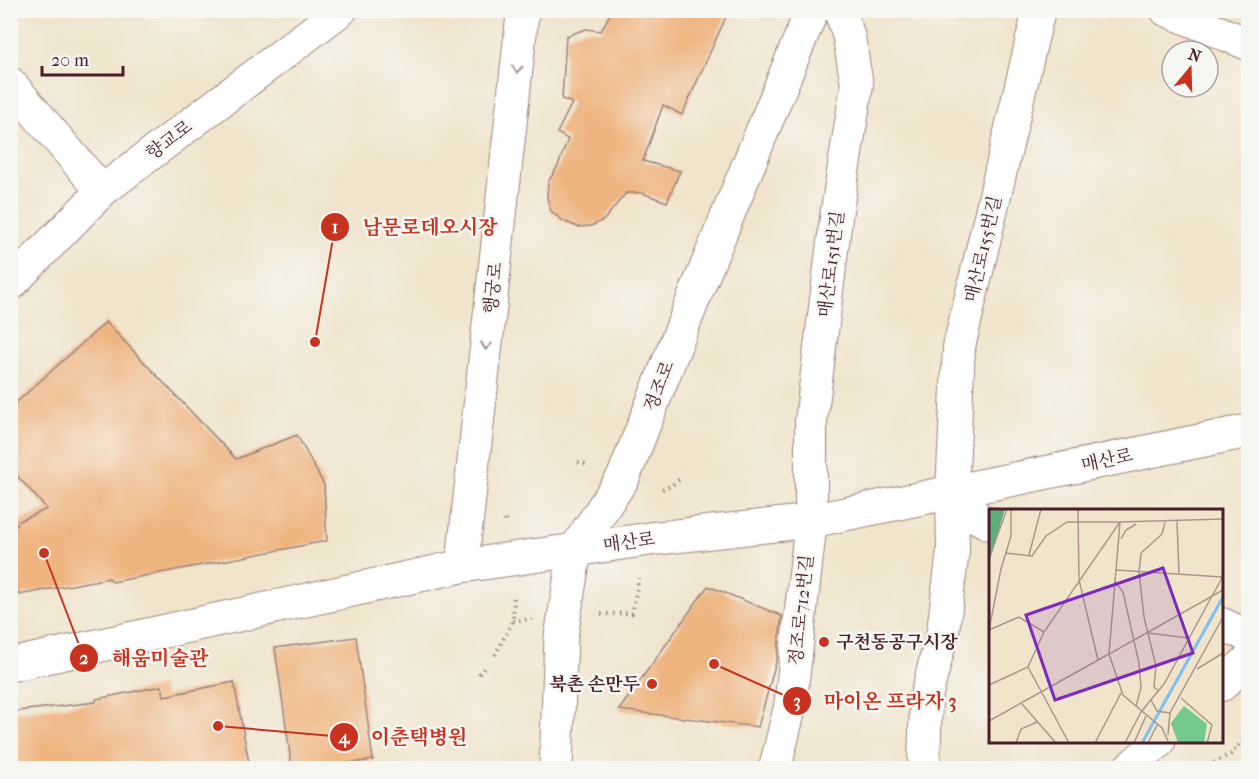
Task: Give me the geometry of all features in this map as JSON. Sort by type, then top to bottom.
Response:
[{"type":"main road","name":"정조로","points":[[556,768],[561,638],[574,550],[623,478],[694,295],[812,10]]},
{"type":"main road","name":"매산로","points":[[10,665],[462,566],[649,539],[811,521],[1248,431]]},
{"type":"street","name":"향교로","points":[[10,285],[102,191],[341,10]]},
{"type":"street","name":"행궁로","points":[[462,566],[523,10]]},
{"type":"street","name":"매산로151번길","points":[[811,521],[811,421],[837,210],[857,85],[849,37],[840,10]]},
{"type":"street","name":"매산로155번길","points":[[924,768],[926,697],[943,631],[953,551],[952,492],[959,347],[1039,10]]},
{"type":"street","points":[[1166,10],[1248,44]]},
{"type":"street","points":[[10,83],[102,191]]},
{"type":"street","points":[[952,492],[978,518],[989,524]]},
{"type":"street","name":"정조로712번길","points":[[775,768],[790,707],[811,521]]},
{"type":"street","points":[[1223,625],[1248,636]]},
{"type":"street","points":[[1223,683],[1248,660]]},
{"type":"street","points":[[1129,768],[1157,743]]},
{"type":"path","points":[[578,462],[588,465]]},
{"type":"path","points":[[662,489],[671,486],[682,477]]},
{"type":"path","points":[[668,493],[671,486]]},
{"type":"path","points":[[601,614],[632,613],[639,578]]},
{"type":"path","points":[[495,655],[513,621],[513,594]]},
{"type":"path","points":[[513,621],[532,619]]},
{"type":"path","points":[[479,674],[486,665]]},
{"type":"path","points":[[1203,768],[1232,754],[1248,735]]},
{"type":"building","points":[[612,10],[729,10],[682,115],[663,105],[643,161],[680,171],[667,202],[642,193],[626,193],[604,220],[591,226],[578,227],[563,221],[551,211],[547,198],[548,182],[558,166],[568,139],[557,133],[572,103],[562,99],[566,36],[586,29],[601,31]]},
{"type":"building","points":[[106,322],[236,459],[297,435],[324,485],[327,541],[113,582],[109,578],[19,595],[10,566],[10,535],[19,521],[47,509],[10,468],[10,408]]},
{"type":"building","points":[[708,586],[782,616],[777,658],[758,727],[619,710]]},
{"type":"building","points":[[356,637],[373,760],[292,768],[275,648]]},
{"type":"building","points":[[234,682],[250,768],[10,768],[10,712],[96,702],[96,699],[162,686],[164,696]]},
{"type":"place","name":"남문로데오시장","points":[[315,342]]},
{"type":"place","name":"해움미술관","points":[[44,553]]},
{"type":"place","name":"구천동공구시장","points":[[824,642]]},
{"type":"place","name":"마이온 프라자 3","points":[[714,664]]},
{"type":"place","name":"북촌 손만두","points":[[652,684]]},
{"type":"place","name":"이춘택병원","points":[[218,726]]}]
